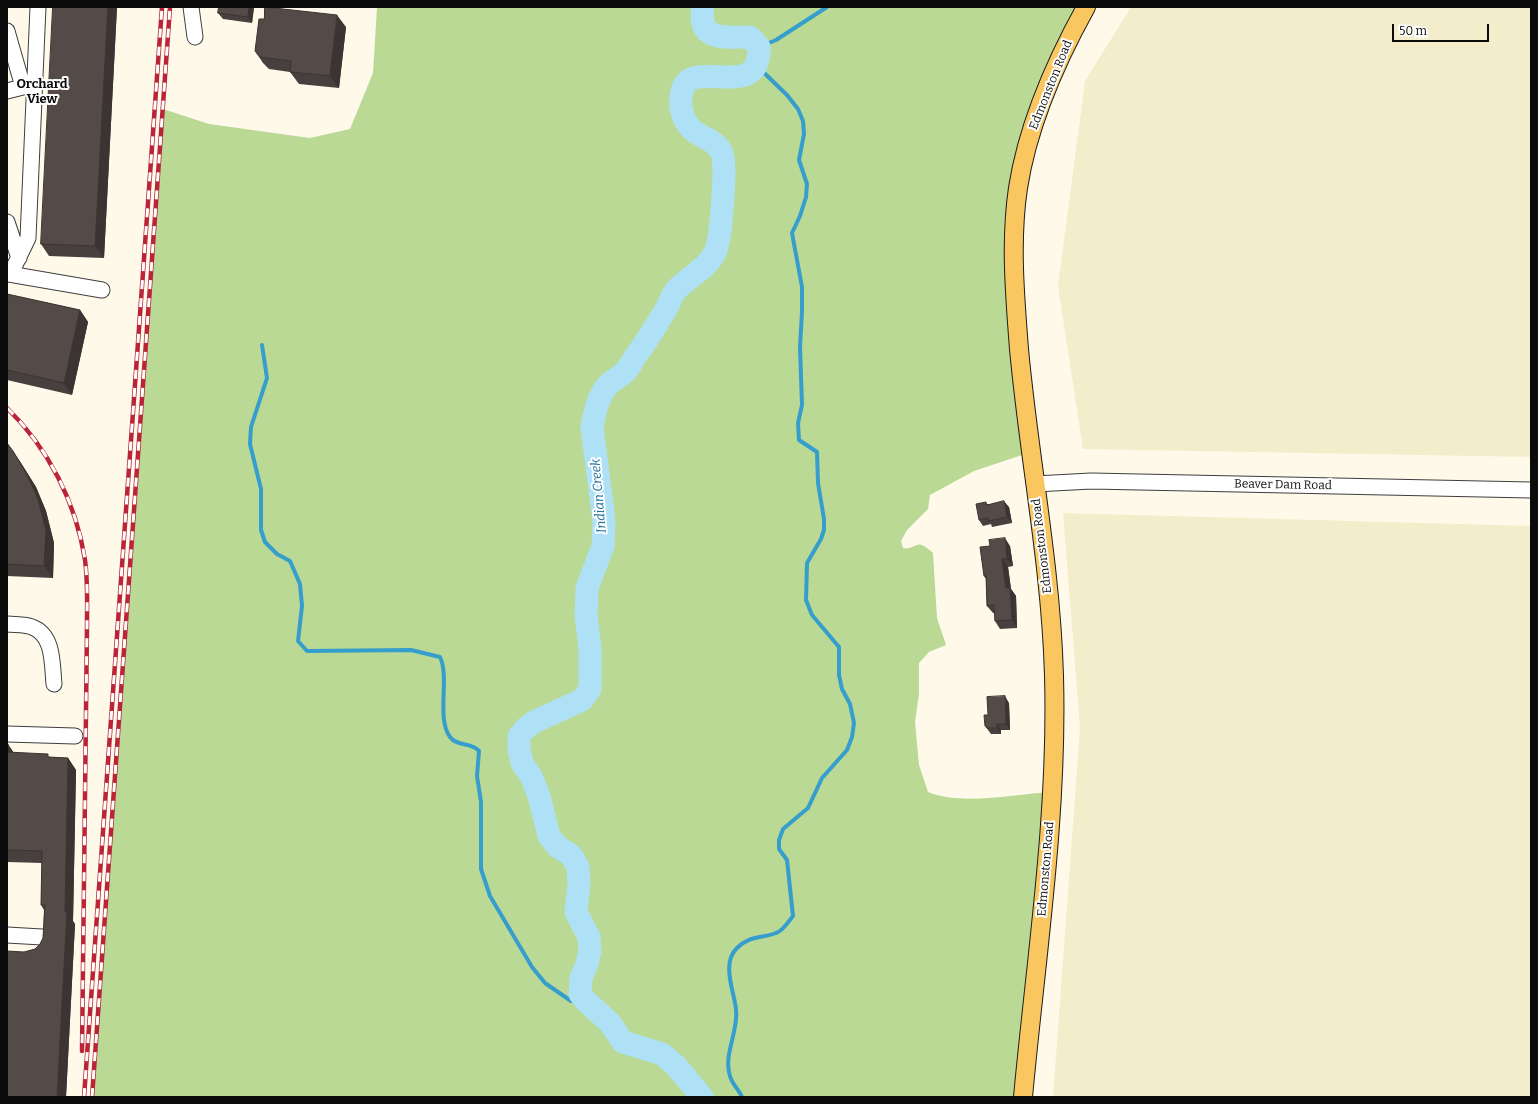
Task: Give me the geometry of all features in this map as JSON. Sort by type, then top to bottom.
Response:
[{"type":"main road","name":"Edmonston Road","points":[[1023,1097],[1041,920],[1055,744],[1054,672],[1048,593],[1023,386],[1014,291],[1016,212],[1023,164],[1037,114],[1055,70],[1086,7]]},
{"type":"street","points":[[38,7],[29,85],[28,238],[19,258],[8,274],[102,290]]},
{"type":"street","points":[[191,7],[195,38]]},
{"type":"street","points":[[7,31],[29,85]]},
{"type":"street","points":[[7,91],[29,85]]},
{"type":"street","points":[[7,222],[19,258]]},
{"type":"street","name":"Beaver Dam Road","points":[[1035,484],[1091,481],[1531,490]]},
{"type":"street","points":[[7,624],[31,626],[42,633],[50,648],[54,684]]},
{"type":"street","points":[[7,734],[75,736]]},
{"type":"street","points":[[7,935],[42,937]]},
{"type":"shaded area","points":[[1131,7],[1531,7],[1531,457],[1083,449],[1058,286],[1085,81]]},
{"type":"shaded area","points":[[1063,513],[1531,526],[1531,1097],[1053,1097],[1080,728]]},
{"type":"green space","points":[[377,7],[1086,7],[1018,188],[1031,452],[974,471],[930,495],[928,509],[907,530],[901,541],[903,548],[920,544],[933,553],[937,618],[946,645],[929,652],[919,663],[919,694],[915,722],[919,765],[928,792],[942,796],[972,799],[1051,792],[1023,1097],[92,1097],[163,109],[209,124],[310,138],[350,129],[373,73]]},
{"type":"building","points":[[53,7],[108,7],[95,246],[41,244]]},
{"type":"building","points":[[219,7],[249,7],[248,17],[218,13]]},
{"type":"building","points":[[265,7],[337,15],[330,76],[290,72],[291,61],[260,57],[255,51],[259,19],[264,19]]},
{"type":"building","points":[[7,294],[80,310],[64,383],[7,370]]},
{"type":"building","points":[[7,443],[27,475],[38,499],[46,531],[44,566],[7,564]]},
{"type":"building","points":[[1004,501],[1007,517],[988,521],[988,518],[979,520],[976,504],[986,502],[986,505]]},
{"type":"building","points":[[1005,538],[1007,559],[1002,559],[1006,588],[1010,588],[1012,620],[995,621],[994,605],[987,606],[986,576],[984,576],[980,547],[990,546],[989,540]]},
{"type":"building","points":[[1005,696],[1006,724],[997,724],[997,728],[987,728],[985,726],[984,715],[988,715],[987,697]]},
{"type":"building","points":[[7,752],[48,754],[48,757],[68,758],[65,912],[67,912],[57,1097],[7,1097],[7,951],[24,952],[35,949],[40,944],[43,938],[45,905],[41,905],[42,851],[7,850]]},
{"type":"waterway","name":"Indian Creek","points":[[702,1097],[676,1066],[662,1054],[623,1042],[610,1023],[580,994],[581,978],[587,964],[590,950],[589,937],[576,912],[579,884],[578,867],[571,855],[558,847],[549,836],[539,796],[531,776],[522,763],[519,749],[519,736],[534,722],[582,700],[590,689],[590,648],[586,615],[587,588],[603,546],[604,521],[592,427],[595,412],[603,391],[612,381],[623,374],[629,367],[647,341],[676,290],[709,262],[718,243],[724,185],[722,153],[712,142],[694,131],[684,119],[681,108],[682,92],[685,84],[693,78],[703,76],[740,76],[750,72],[757,63],[759,47],[750,37],[723,37],[709,32],[704,26],[702,18],[703,7]]},
{"type":"waterway","points":[[759,47],[776,40],[827,7]]},
{"type":"waterway","points":[[742,1097],[731,1079],[728,1068],[728,1059],[736,1017],[729,969],[732,954],[746,941],[779,932],[793,916],[787,860],[779,849],[779,840],[783,829],[808,808],[822,778],[847,750],[852,737],[854,723],[850,704],[842,689],[839,675],[839,647],[812,615],[806,600],[807,563],[821,539],[824,530],[824,519],[818,483],[817,452],[799,440],[798,423],[802,405],[800,347],[802,287],[792,233],[800,216],[806,197],[807,184],[799,160],[804,134],[803,121],[798,109],[787,95],[757,66]]},
{"type":"waterway","points":[[262,345],[267,378],[251,427],[250,444],[261,489],[261,530],[265,542],[277,554],[290,561],[300,584],[302,606],[298,641],[307,651],[411,650],[440,657],[444,676],[443,709],[446,729],[453,740],[472,746],[479,751],[477,776],[481,802],[481,869],[490,896],[532,967],[545,983],[571,1001],[588,1003]]},
{"type":"railway","points":[[84,1097],[162,7]]},
{"type":"railway","points":[[92,1097],[170,7]]},
{"type":"railway","points":[[7,408],[35,440],[58,477],[75,517],[85,560],[87,610],[82,1051]]},
{"type":"district","name":"Orchard View","points":[[42,92]]}]
